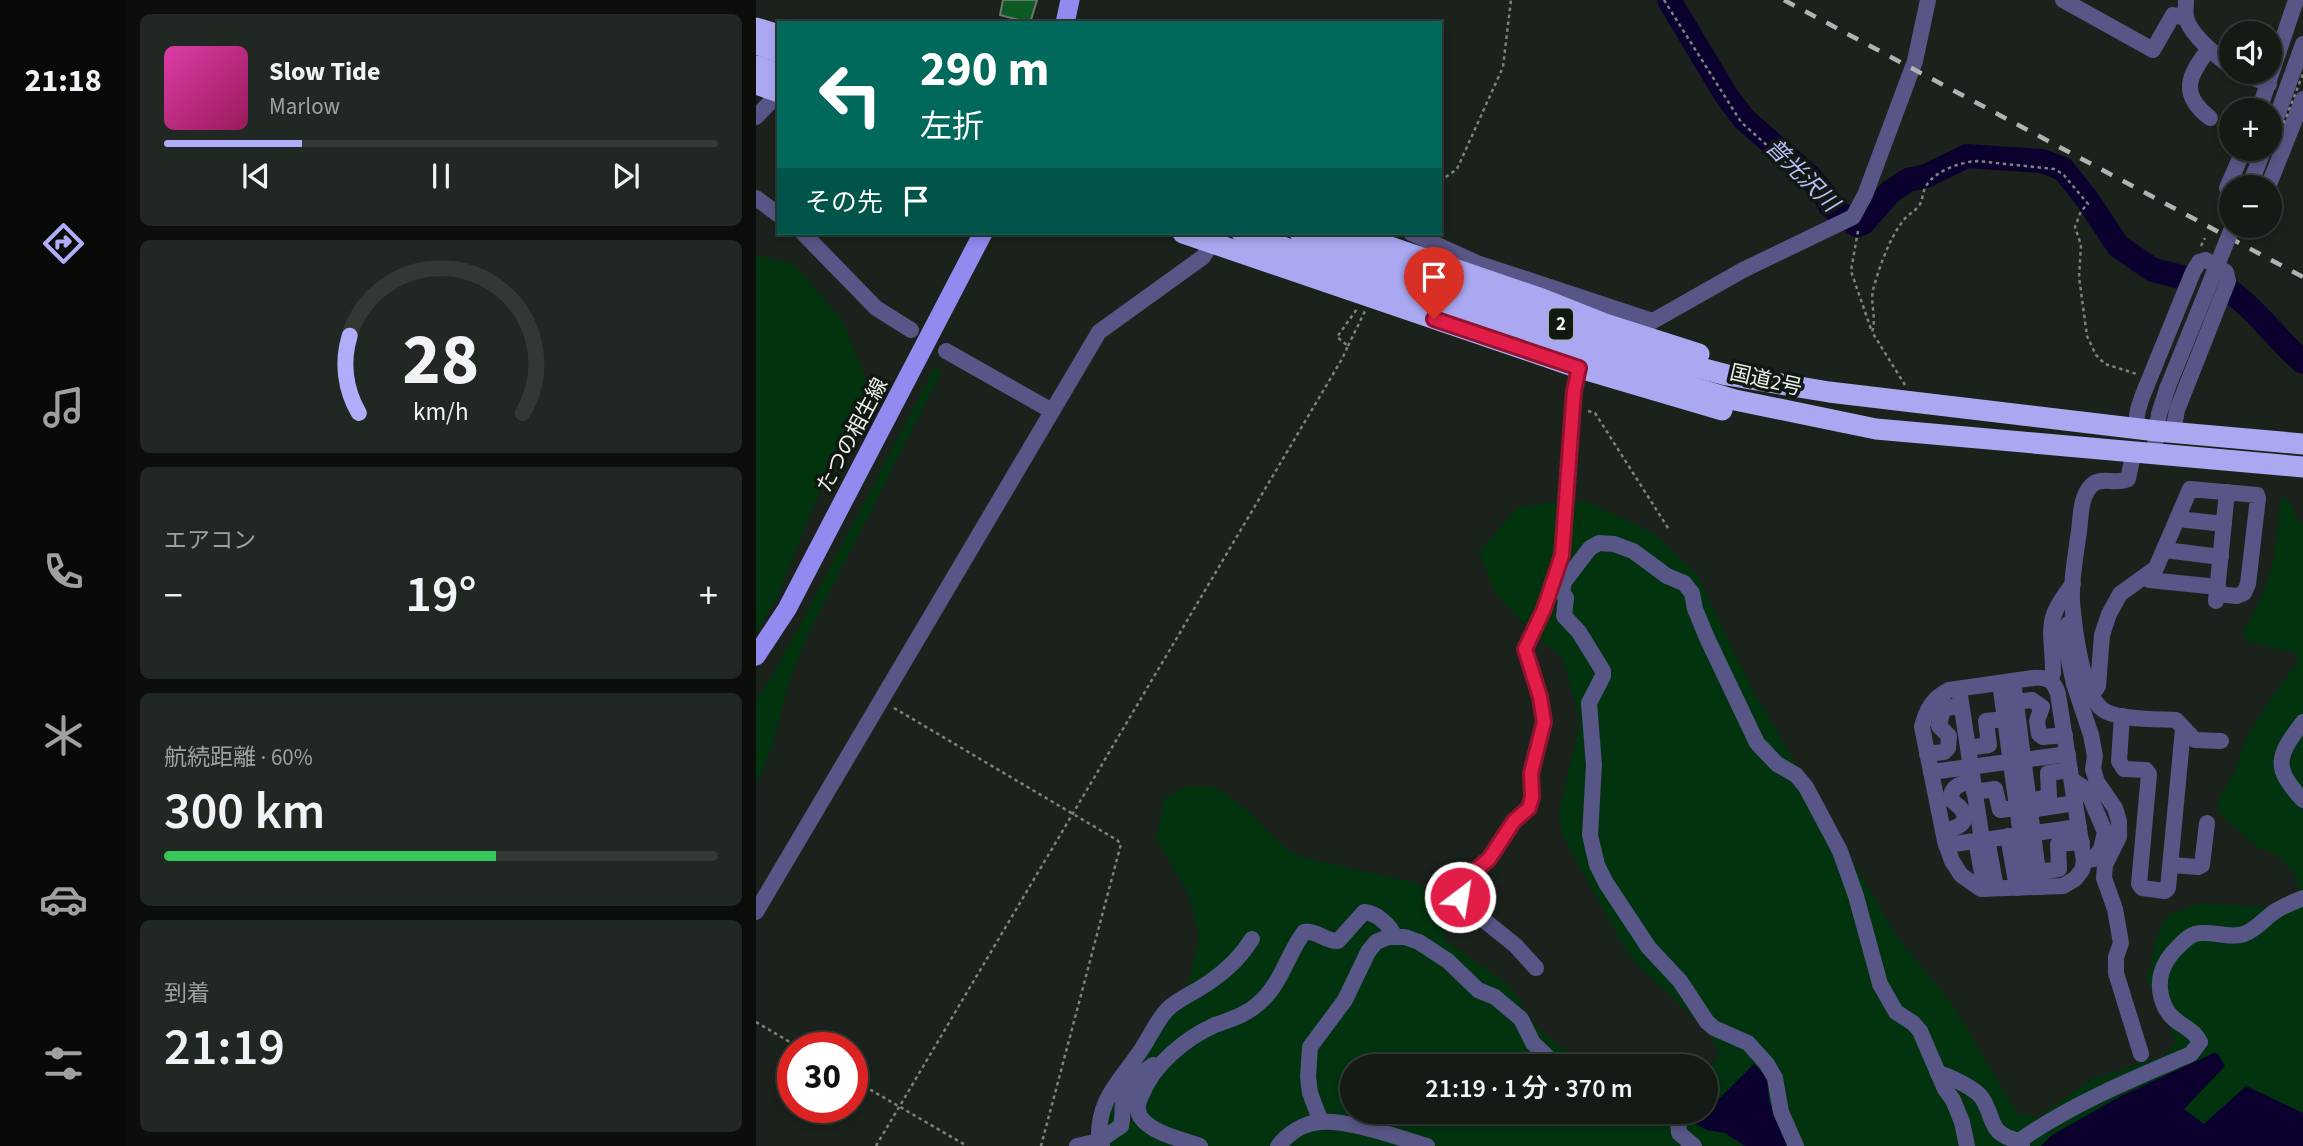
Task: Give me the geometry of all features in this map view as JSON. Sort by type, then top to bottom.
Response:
[{"type":"highway","points":[[756,28],[777,34]]},
{"type":"highway","points":[[756,44],[777,51]]},
{"type":"highway","points":[[756,66],[777,73]]},
{"type":"highway","points":[[756,84],[777,92]]},
{"type":"highway","points":[[1189,235],[1365,301],[1730,412],[1778,421],[1876,429]]},
{"type":"highway","name":"国道2号","points":[[1248,235],[1662,378],[1735,400],[1876,429],[2154,442],[2303,444]]},
{"type":"highway","name":"国道2号","points":[[1306,235],[1654,356],[1727,375],[1829,393],[2135,428],[2154,442],[2303,467]]},
{"type":"highway","points":[[1356,235],[1527,286],[1605,324],[1829,393]]},
{"type":"main road","points":[[1065,21],[1070,0]]},
{"type":"main road","name":"たつの相生線","points":[[756,656],[787,609],[982,235]]},
{"type":"street","points":[[1415,235],[1527,286],[1653,321],[1743,270],[1848,220],[1865,195],[1915,61],[1928,0]]},
{"type":"street","points":[[2063,0],[2153,50],[2173,15],[2186,18]]},
{"type":"street","points":[[2186,0],[2186,18],[2190,27],[2219,57]]},
{"type":"street","points":[[2282,44],[2296,0]]},
{"type":"street","points":[[2282,106],[2303,44]]},
{"type":"street","points":[[2199,115],[2189,85],[2192,73],[2209,48]]},
{"type":"street","points":[[2264,98],[2269,84]]},
{"type":"street","points":[[756,117],[777,95]]},
{"type":"street","points":[[2272,175],[2303,99]]},
{"type":"street","points":[[2248,161],[2250,165],[2264,171],[2275,167]]},
{"type":"street","points":[[756,198],[777,214]]},
{"type":"street","points":[[805,235],[876,308],[911,330]]},
{"type":"street","points":[[2154,442],[2162,401],[2224,238]]},
{"type":"street","points":[[756,912],[1099,332],[1203,257],[1212,243]]},
{"type":"street","points":[[2135,428],[2138,410],[2199,262],[2206,260],[2226,272],[2228,281],[2177,410],[2128,480],[2094,483],[2086,495],[2073,584],[2074,619],[2087,685],[2101,709],[2113,715],[2176,720],[2195,740],[2221,741]]},
{"type":"street","points":[[946,351],[1052,411]]},
{"type":"street","points":[[1536,968],[1516,946],[1462,903],[1460,897],[1466,881],[1489,859],[1514,821],[1529,808],[1532,797],[1531,773],[1544,722],[1540,697],[1525,649],[1544,609],[1562,555],[1572,411],[1579,368]]},
{"type":"street","points":[[2092,695],[2098,686],[2102,635],[2109,614],[2120,594],[2156,568],[2190,489],[2257,495],[2245,593],[2237,596],[2217,595],[2149,580],[2146,577]]},
{"type":"street","points":[[2217,595],[2227,492]]},
{"type":"street","points":[[2178,519],[2224,524]]},
{"type":"street","points":[[1796,1146],[1781,1112],[1775,1078],[1767,1064],[1748,1043],[1714,1028],[1707,1022],[1680,981],[1649,948],[1597,865],[1590,835],[1594,765],[1589,703],[1603,671],[1579,632],[1564,616],[1566,598],[1562,592],[1564,582],[1590,548],[1599,543],[1614,544],[1633,551],[1667,576],[1684,583],[1692,593],[1695,609],[1707,638],[1757,743],[1777,764],[1796,775],[1806,787],[1840,851],[1880,984],[1896,1012],[1920,1031],[1962,1122],[1967,1146]]},
{"type":"street","points":[[2165,550],[2221,557]]},
{"type":"street","points":[[2050,680],[2053,673],[2050,627],[2052,616],[2073,584]]},
{"type":"street","points":[[2074,619],[2067,625],[2064,638],[2074,684],[2091,735],[2095,756],[2093,769],[2097,782],[2115,808],[2119,821],[2119,837],[2105,865],[2104,878],[2115,909],[2121,943],[2116,957],[2116,973],[2141,1054]]},
{"type":"street","points":[[2040,678],[2050,680],[2055,683],[2059,694],[2084,861],[2082,870],[2063,886],[2031,884],[1980,889],[1961,875],[1952,861],[1944,838],[1922,727],[1928,708],[1938,696],[1959,689],[2040,678]]},
{"type":"street","points":[[2006,682],[2015,702],[2017,761]]},
{"type":"street","points":[[2006,682],[2005,719],[2017,761],[2025,806],[2021,835],[2031,884]]},
{"type":"street","points":[[1959,689],[1991,888]]},
{"type":"street","points":[[2015,702],[2032,700],[2042,707],[2037,721],[2039,734],[2043,737],[2065,734]]},
{"type":"street","points":[[1927,754],[1944,752],[1948,748],[1949,736],[1939,726],[1941,716],[1950,708],[1961,707]]},
{"type":"street","points":[[2122,716],[2119,761],[2124,769],[2146,770],[2149,774],[2139,884],[2142,888],[2165,891],[2168,888],[2183,729]]},
{"type":"street","points":[[1968,748],[1989,745],[1986,721],[2005,719]]},
{"type":"street","points":[[2303,722],[2286,747],[2280,768],[2303,800]]},
{"type":"street","points":[[1944,838],[1963,823],[1965,815],[1950,798],[1958,784],[2017,761],[2070,768],[2087,790],[2105,832],[2101,849],[2094,859],[2084,861]]},
{"type":"street","points":[[2025,806],[2049,797],[2048,773],[2070,768]]},
{"type":"street","points":[[1931,772],[1973,780],[1995,789],[2000,810],[2075,803]]},
{"type":"street","points":[[2051,807],[2055,830]]},
{"type":"street","points":[[2171,864],[2202,866],[2207,823]]},
{"type":"street","points":[[1944,838],[1982,840],[2055,830],[2080,834]]},
{"type":"street","points":[[2031,884],[2059,869],[2058,844],[2080,834]]},
{"type":"street","points":[[2021,835],[2031,884]]},
{"type":"street","points":[[1938,1073],[1949,1076],[1981,1097],[1994,1128],[2014,1143],[2101,1093],[2190,1054],[2200,1042],[2197,1035],[2173,1020],[2160,994],[2159,976],[2171,953],[2194,934],[2235,936],[2256,929],[2278,909],[2303,898]]},
{"type":"street","points":[[1200,1146],[1150,1126],[1140,1116],[1138,1105],[1146,1084],[1161,1063],[1178,1048],[1205,1031],[1244,1015],[1261,1002],[1281,975],[1304,932],[1309,931],[1330,941],[1338,941],[1364,912],[1367,912],[1392,929],[1395,937]]},
{"type":"street","points":[[1321,1122],[1310,1093],[1310,1048],[1345,1000],[1368,952],[1376,942],[1388,937],[1419,942],[1448,961],[1478,990],[1495,998],[1521,1019],[1533,1043],[1543,1054]]},
{"type":"street","points":[[1100,1144],[1098,1125],[1106,1100],[1117,1079],[1138,1055],[1166,1010],[1182,997],[1211,982],[1245,950],[1252,939]]},
{"type":"street","points":[[1077,1146],[1100,1144],[1121,1126],[1127,1089],[1133,1080],[1153,1065],[1161,1063]]},
{"type":"street","points":[[1278,1146],[1296,1130],[1321,1122],[1381,1131],[1427,1146]]},
{"type":"street","points":[[1678,1124],[1679,1133],[1694,1146]]},
{"type":"path","points":[[1442,180],[1457,169],[1503,66],[1511,0]]},
{"type":"path","points":[[1664,0],[1741,122],[1819,192],[1834,214],[1848,220],[1858,230],[1851,271],[1872,331],[1908,391],[1908,402]]},
{"type":"path","points":[[2282,117],[2303,74]]},
{"type":"path","points":[[1872,331],[1875,323],[1871,304],[1873,291],[1887,250],[1903,220],[1922,201],[1928,183],[1938,174],[1968,162],[2047,167],[2063,174],[2088,204],[2081,211],[2075,227],[2081,245],[2080,277],[2087,335],[2096,355],[2105,364],[2150,379]]},
{"type":"path","points":[[1348,346],[1337,337],[1365,301]]},
{"type":"path","points":[[876,1146],[1348,346],[1365,301]]},
{"type":"path","points":[[1572,411],[1595,412],[1668,528]]},
{"type":"path","points":[[881,700],[1121,844],[1041,1146]]},
{"type":"path","points":[[756,1022],[777,1034]]},
{"type":"path","points":[[868,1088],[967,1146]]},
{"type":"green space","points":[[756,255],[794,264],[842,320],[868,384],[810,515],[777,598],[756,633]]},
{"type":"green space","points":[[935,367],[941,373],[807,636],[788,686],[772,747],[756,786],[756,700],[777,668]]},
{"type":"green space","points":[[2281,498],[2290,500],[2296,519],[2303,523],[2303,1146],[1076,1146],[1089,1141],[1190,979],[1199,937],[1188,894],[1156,838],[1164,799],[1186,786],[1215,787],[1248,811],[1289,851],[1306,858],[1416,883],[1446,904],[1445,940],[1508,985],[1540,1031],[1572,1054],[1340,1054],[1340,1124],[1718,1124],[1720,1055],[1707,1031],[1630,957],[1564,839],[1559,814],[1580,721],[1563,658],[1532,633],[1494,591],[1479,552],[1517,508],[1550,502],[1587,502],[1654,533],[1697,575],[1752,689],[1897,937],[1952,1004],[2017,1113],[2037,1117],[2093,1079],[2165,1055],[2176,1042],[2147,980],[2157,936],[2168,915],[2200,903],[2278,908],[2300,894],[2294,872],[2274,853],[2260,849],[2221,815],[2218,801],[2236,768],[2247,736],[2298,662],[2294,653],[2249,642],[2243,634],[2264,592],[2274,560]]},
{"type":"shaded area","points":[[2214,1053],[2218,1054],[2225,1066],[2184,1109],[2204,1124],[2246,1086],[2303,1113],[2303,1146],[2041,1146],[2052,1135],[2121,1096]]},
{"type":"shaded area","points":[[1754,1064],[1767,1078],[1769,1101],[1787,1143],[1785,1146],[1745,1146],[1725,1133],[1707,1130],[1697,1124],[1718,1124],[1718,1100]]},
{"type":"building","points":[[1003,0],[1037,0],[1031,21],[1000,15]]},
{"type":"waterway","name":"普光沢川","points":[[1669,0],[1726,95],[1744,119],[1809,176],[1830,206],[1857,225],[1863,223],[1890,192],[1908,180],[1926,176],[1967,156],[2042,161],[2063,169],[2118,246],[2153,270],[2185,278]]},
{"type":"waterway","name":"普光沢川","points":[[2231,292],[2303,362]]},
{"type":"railway","points":[[1784,0],[2303,277]]},
{"type":"route","points":[[1434,319],[1579,368],[1574,391],[1562,555],[1544,609],[1525,649],[1540,697],[1544,722],[1531,773],[1532,797],[1529,808],[1514,821],[1489,859],[1466,881],[1460,897]]}]
